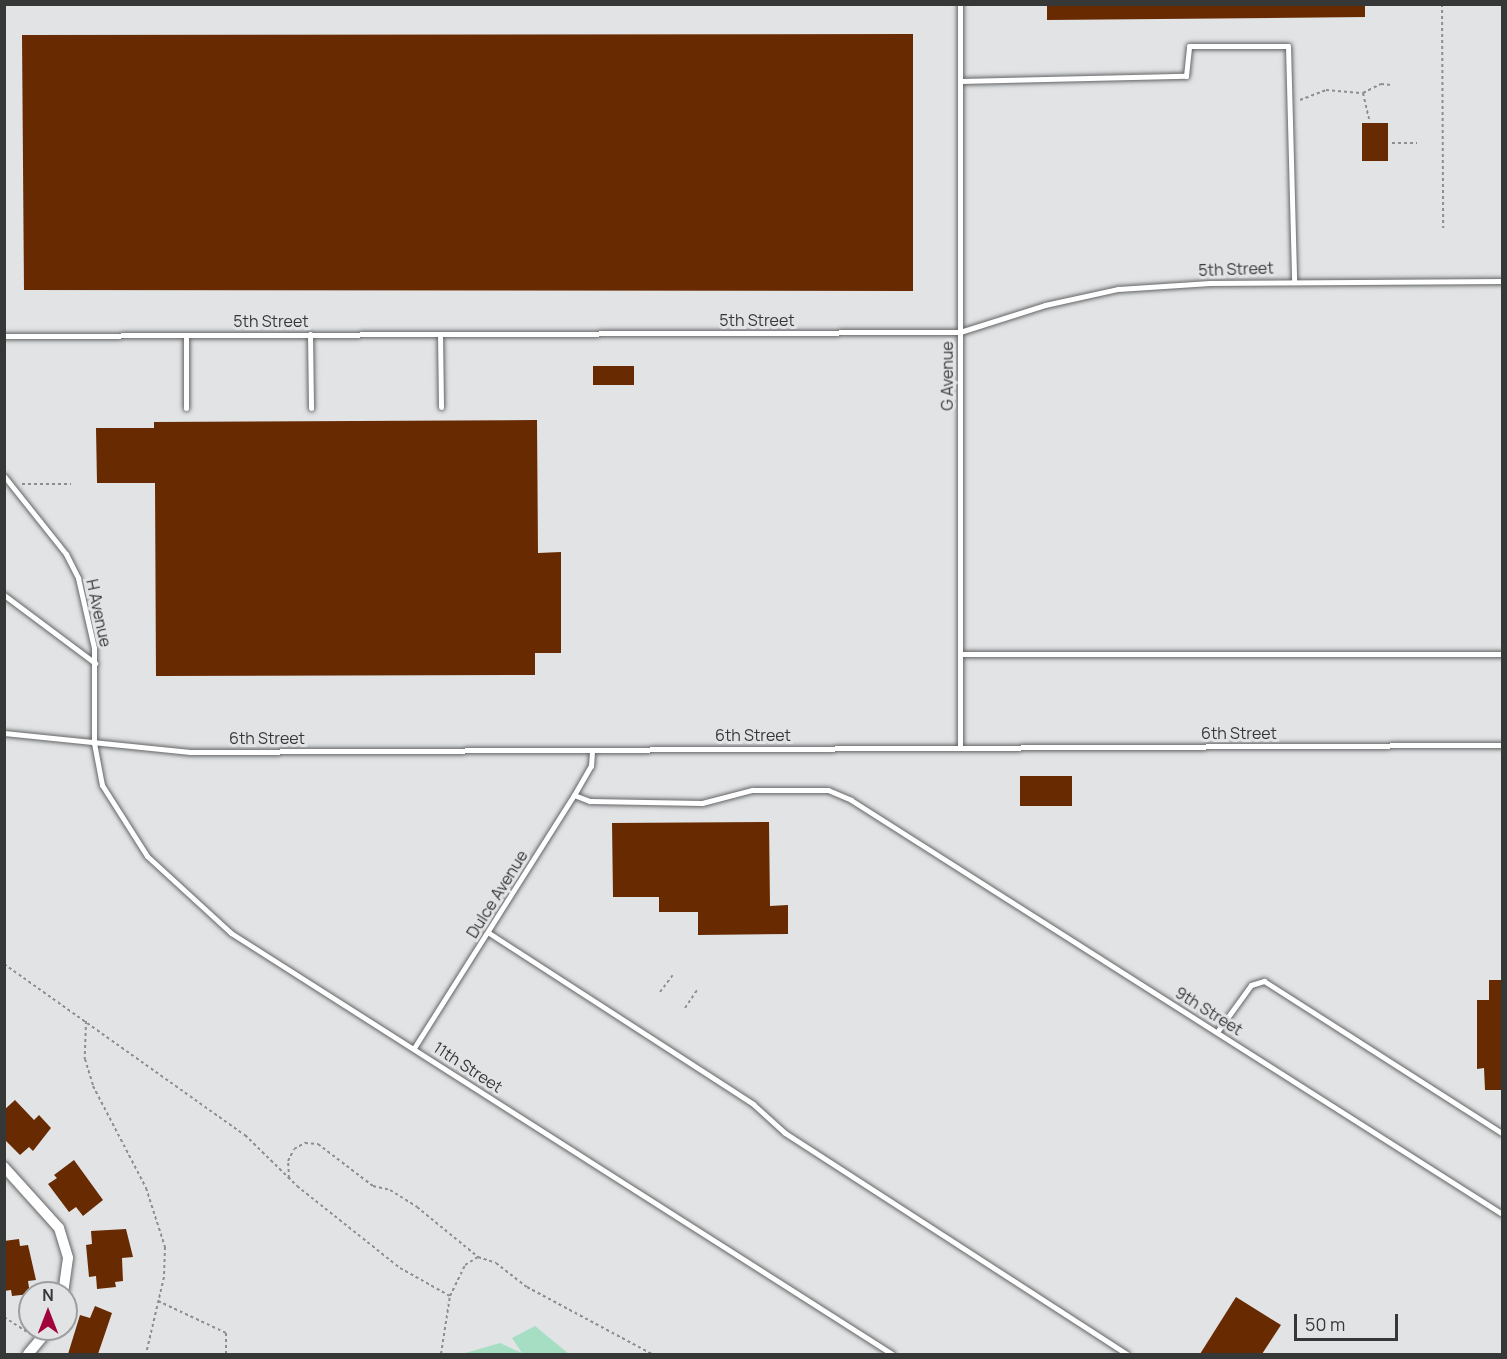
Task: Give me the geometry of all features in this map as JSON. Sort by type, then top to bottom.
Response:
[{"type":"street","points":[[4,1167],[59,1228],[68,1258],[65,1281]]},
{"type":"street","points":[[28,1354],[39,1341]]},
{"type":"lane","name":"G Avenue","points":[[960,4],[960,748]]},
{"type":"lane","points":[[960,81],[1186,76],[1189,46],[1288,46],[1294,281]]},
{"type":"lane","name":"5th Street","points":[[4,336],[960,332],[1045,305],[1118,289],[1294,281],[1503,281]]},
{"type":"lane","points":[[186,334],[186,408]]},
{"type":"lane","points":[[310,334],[311,408]]},
{"type":"lane","points":[[440,334],[441,407]]},
{"type":"lane","name":"H Avenue","points":[[4,476],[75,570],[87,608],[95,663],[94,743]]},
{"type":"lane","points":[[4,595],[95,663]]},
{"type":"lane","points":[[960,654],[1503,654]]},
{"type":"lane","name":"6th Street","points":[[4,733],[190,752],[1503,745]]},
{"type":"lane","name":"11th Street","points":[[94,743],[102,784],[147,856],[231,933],[892,1354]]},
{"type":"lane","name":"Dulce Avenue","points":[[414,1048],[489,933],[574,795],[591,766],[592,750]]},
{"type":"lane","name":"9th Street","points":[[574,795],[590,801],[702,803],[752,790],[828,790],[901,830],[1503,1214]]},
{"type":"lane","points":[[489,933],[753,1104],[785,1133],[1127,1354]]},
{"type":"lane","points":[[1217,1032],[1251,985],[1264,981],[1503,1133]]},
{"type":"path","points":[[1442,4],[1443,228]]},
{"type":"path","points":[[1300,100],[1326,90],[1363,93],[1374,86],[1392,85]]},
{"type":"path","points":[[1363,93],[1369,120]]},
{"type":"path","points":[[1392,142],[1417,143]]},
{"type":"path","points":[[9,484],[71,484]]},
{"type":"path","points":[[4,964],[245,1135],[289,1178],[400,1268],[450,1296]]},
{"type":"path","points":[[660,992],[673,975]]},
{"type":"path","points":[[685,1008],[697,990]]},
{"type":"path","points":[[86,1020],[85,1059],[93,1086],[146,1188],[165,1248],[164,1277],[146,1354]]},
{"type":"path","points":[[289,1178],[288,1161],[294,1149],[305,1143],[318,1144],[374,1186],[390,1190],[417,1207],[478,1257],[496,1263],[527,1287],[652,1354]]},
{"type":"path","points":[[441,1354],[450,1296],[465,1265],[478,1257]]},
{"type":"path","points":[[158,1301],[226,1334],[226,1354]]},
{"type":"green space","points":[[535,1326],[569,1354],[462,1354],[500,1343],[522,1353],[512,1338]]},
{"type":"building","points":[[1047,4],[1365,4],[1365,17],[1047,20]]},
{"type":"building","points":[[913,34],[913,291],[24,290],[22,35]]},
{"type":"building","points":[[1362,123],[1388,123],[1388,161],[1362,161]]},
{"type":"building","points":[[593,366],[634,366],[634,385],[593,385]]},
{"type":"building","points":[[537,420],[538,553],[561,552],[561,653],[535,653],[535,675],[156,676],[155,483],[97,483],[96,428],[154,428],[154,422]]},
{"type":"building","points":[[1020,776],[1072,776],[1072,806],[1020,806]]},
{"type":"building","points":[[769,822],[770,906],[788,905],[788,934],[698,935],[698,912],[659,912],[659,897],[613,897],[612,823]]},
{"type":"building","points":[[1489,980],[1503,980],[1502,1090],[1485,1090],[1484,1068],[1477,1069],[1477,1000],[1489,1000]]},
{"type":"building","points":[[15,1100],[34,1120],[39,1115],[51,1128],[33,1151],[29,1147],[20,1155],[4,1139],[4,1110]]},
{"type":"building","points":[[74,1160],[103,1200],[83,1216],[76,1207],[69,1212],[48,1184],[57,1178],[54,1175]]},
{"type":"building","points":[[126,1229],[133,1257],[122,1258],[123,1281],[115,1282],[116,1287],[97,1289],[96,1276],[89,1277],[86,1245],[92,1244],[91,1231]]},
{"type":"building","points":[[19,1239],[20,1246],[28,1245],[36,1280],[18,1281],[18,1295],[12,1296],[11,1290],[4,1291],[4,1241]]},
{"type":"building","points":[[1236,1297],[1281,1325],[1262,1354],[1200,1354]]},
{"type":"building","points":[[95,1306],[112,1313],[98,1354],[68,1354],[72,1341],[78,1341],[80,1315],[90,1318]]}]
